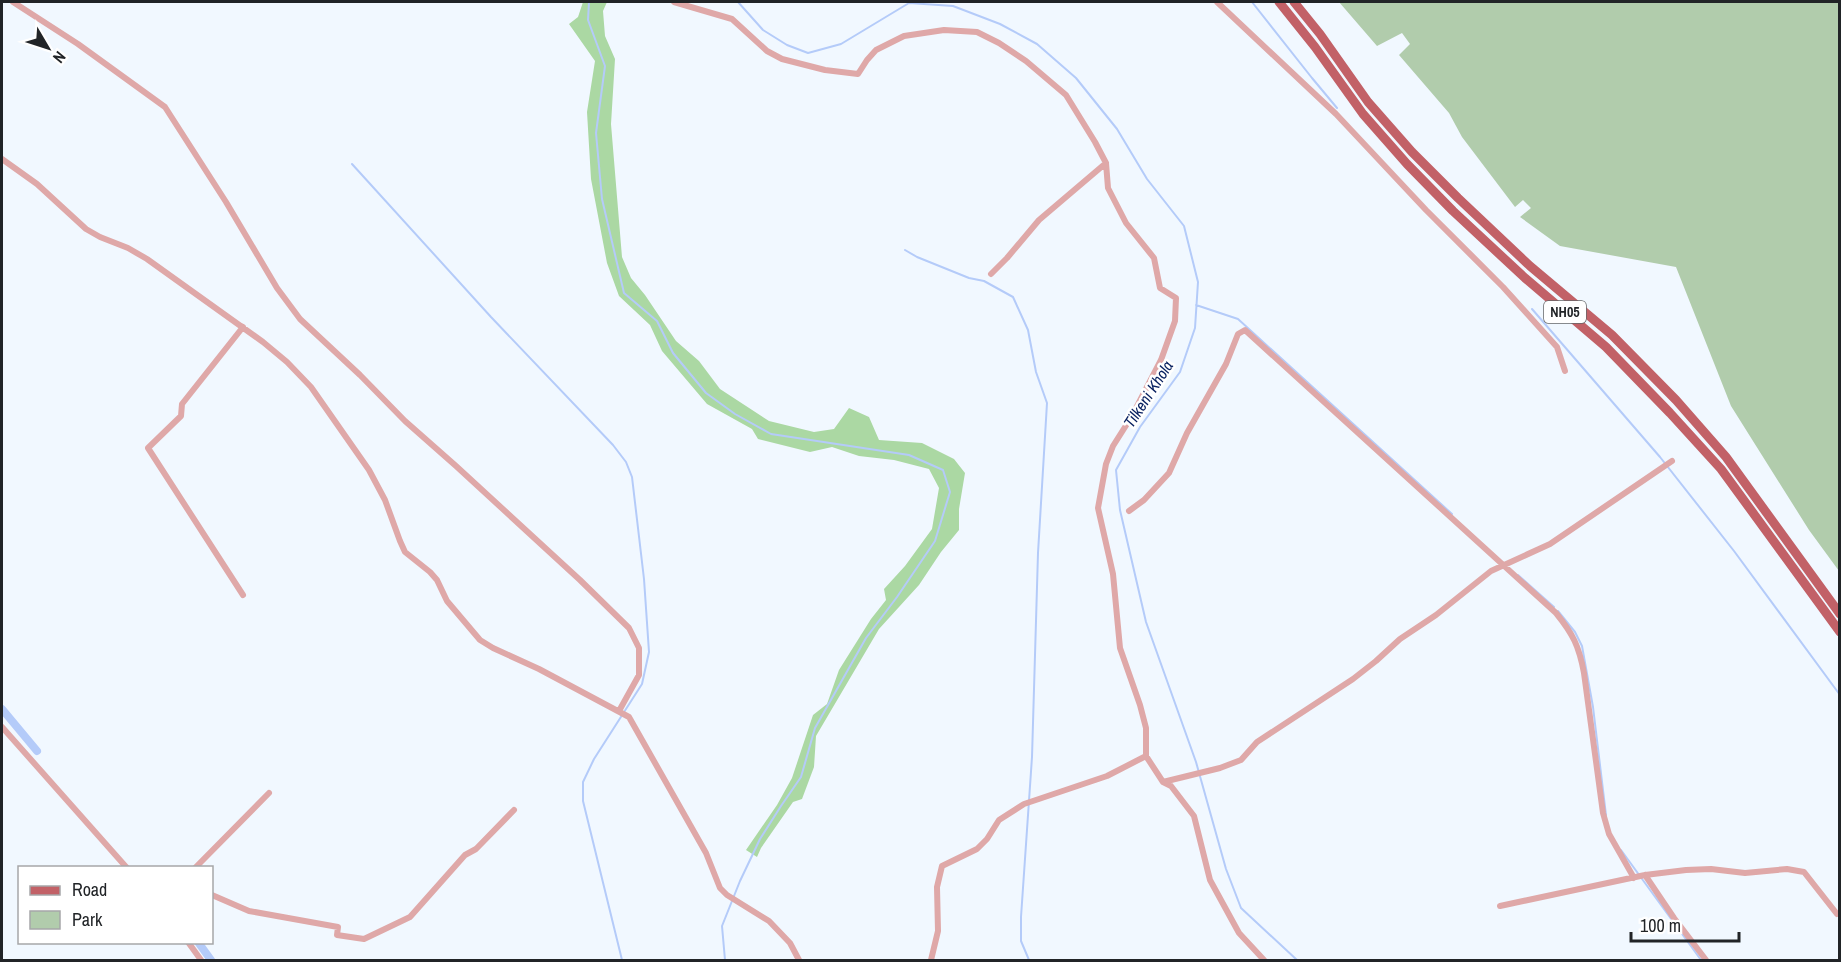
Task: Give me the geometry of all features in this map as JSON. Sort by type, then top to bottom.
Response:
[{"type":"main road","name":"NH05","points":[[1279,2],[1315,47],[1363,114],[1407,164],[1452,211],[1525,278],[1606,347],[1721,469],[1839,632]]},
{"type":"main road","name":"NH05","points":[[1294,2],[1320,34],[1368,102],[1412,152],[1530,266],[1612,335],[1676,400],[1760,501],[1839,614]]},
{"type":"street","points":[[12,2],[78,44],[165,107],[226,202],[277,288],[300,319],[405,421],[580,580],[629,628],[639,648],[639,675],[619,711]]},
{"type":"street","points":[[674,2],[732,19],[767,51],[782,59],[825,70],[858,74],[876,50],[904,36],[944,30],[977,32],[1026,61],[1066,95],[1106,163],[1108,188],[1126,223],[1154,258],[1160,288],[1176,298],[1174,321],[1161,360],[1132,416],[1113,446],[1106,464],[1098,508],[1113,574],[1120,648],[1146,728],[1146,756],[1163,782],[1171,786],[1194,816],[1210,880],[1239,933],[1264,960]]},
{"type":"street","points":[[1217,2],[1336,114],[1426,210],[1503,287],[1557,347],[1565,371]]},
{"type":"street","points":[[2,159],[37,184],[86,229],[129,248],[147,259],[243,327],[287,362],[310,387],[369,470],[385,500],[405,552],[437,580],[447,601],[480,640],[629,717],[706,853],[720,888],[737,902],[769,921],[790,943],[799,960]]},
{"type":"street","points":[[991,274],[1039,220],[1106,163]]},
{"type":"street","points":[[243,327],[182,404],[181,416],[148,448],[243,595]]},
{"type":"street","points":[[1129,511],[1144,500],[1169,473],[1186,434],[1226,364],[1238,334],[1245,330],[1556,613],[1571,632],[1580,652],[1603,813],[1609,834],[1639,876],[1706,960]]},
{"type":"street","points":[[1163,782],[1220,768],[1241,760],[1257,742],[1353,679],[1400,639],[1436,615],[1491,571],[1550,544],[1671,462]]},
{"type":"street","points":[[2,727],[126,866]]},
{"type":"street","points":[[931,960],[938,931],[937,887],[942,866],[977,849],[999,819],[1024,804],[1107,776],[1146,756]]},
{"type":"street","points":[[196,866],[268,793]]},
{"type":"street","points":[[213,895],[249,911],[338,927],[337,935],[364,939],[410,917],[465,855],[476,849],[514,810]]},
{"type":"street","points":[[1500,906],[1639,876],[1711,869],[1745,873],[1786,869],[1804,872],[1837,914]]},
{"type":"street","points":[[189,944],[201,960]]},
{"type":"green space","points":[[583,2],[607,2],[603,11],[605,36],[615,59],[611,124],[622,257],[631,278],[676,341],[699,361],[720,389],[769,421],[814,432],[834,429],[849,408],[869,417],[879,440],[922,443],[954,459],[965,473],[959,509],[959,530],[919,585],[879,629],[816,736],[814,767],[802,799],[793,802],[757,857],[746,850],[777,805],[792,778],[813,715],[827,704],[839,670],[871,619],[886,600],[884,589],[905,566],[932,529],[939,488],[929,469],[894,460],[859,456],[832,447],[810,452],[758,439],[752,429],[707,404],[662,351],[650,325],[619,296],[607,263],[591,179],[587,112],[595,61],[569,24],[578,17]]},
{"type":"green space","points":[[1339,2],[1839,2],[1839,571],[1809,530],[1731,406],[1676,267],[1560,246],[1520,217],[1531,208],[1523,200],[1515,207],[1462,137],[1449,113],[1399,55],[1410,44],[1402,33],[1377,46]]},
{"type":"waterway","points":[[589,2],[588,20],[605,66],[596,133],[602,199],[624,293],[657,321],[673,353],[706,393],[735,414],[771,434],[909,455],[943,470],[950,492],[935,541],[866,638],[815,728],[801,777],[760,839],[722,926],[725,960]]},
{"type":"waterway","name":"Tilkeni Khola","points":[[738,2],[763,30],[787,45],[808,53],[841,44],[909,3],[953,6],[1000,24],[1037,44],[1076,78],[1117,129],[1147,179],[1184,226],[1198,282],[1195,328],[1180,372],[1140,427],[1116,470],[1120,510],[1146,622],[1196,762],[1226,869],[1241,908],[1297,960]]},
{"type":"waterway","points":[[1252,2],[1337,108]]},
{"type":"waterway","points":[[352,164],[491,317],[613,445],[626,462],[632,477],[644,579],[649,652],[642,684],[594,759],[583,782],[583,801],[622,960]]},
{"type":"waterway","points":[[905,250],[969,278],[984,281],[1013,297],[1028,330],[1036,372],[1047,403],[1038,553],[1032,757],[1021,917],[1021,941],[1029,960]]},
{"type":"waterway","points":[[1196,305],[1238,319],[1452,514]]},
{"type":"waterway","points":[[1532,309],[1660,457],[1734,551],[1840,695]]},
{"type":"waterway","points":[[1518,575],[1554,607]]},
{"type":"waterway","points":[[1558,611],[1575,632],[1582,646],[1593,707],[1606,815]]},
{"type":"waterway","points":[[2,709],[37,751]]},
{"type":"waterway","points":[[1621,850],[1701,960]]},
{"type":"waterway","points":[[199,944],[211,960]]}]
